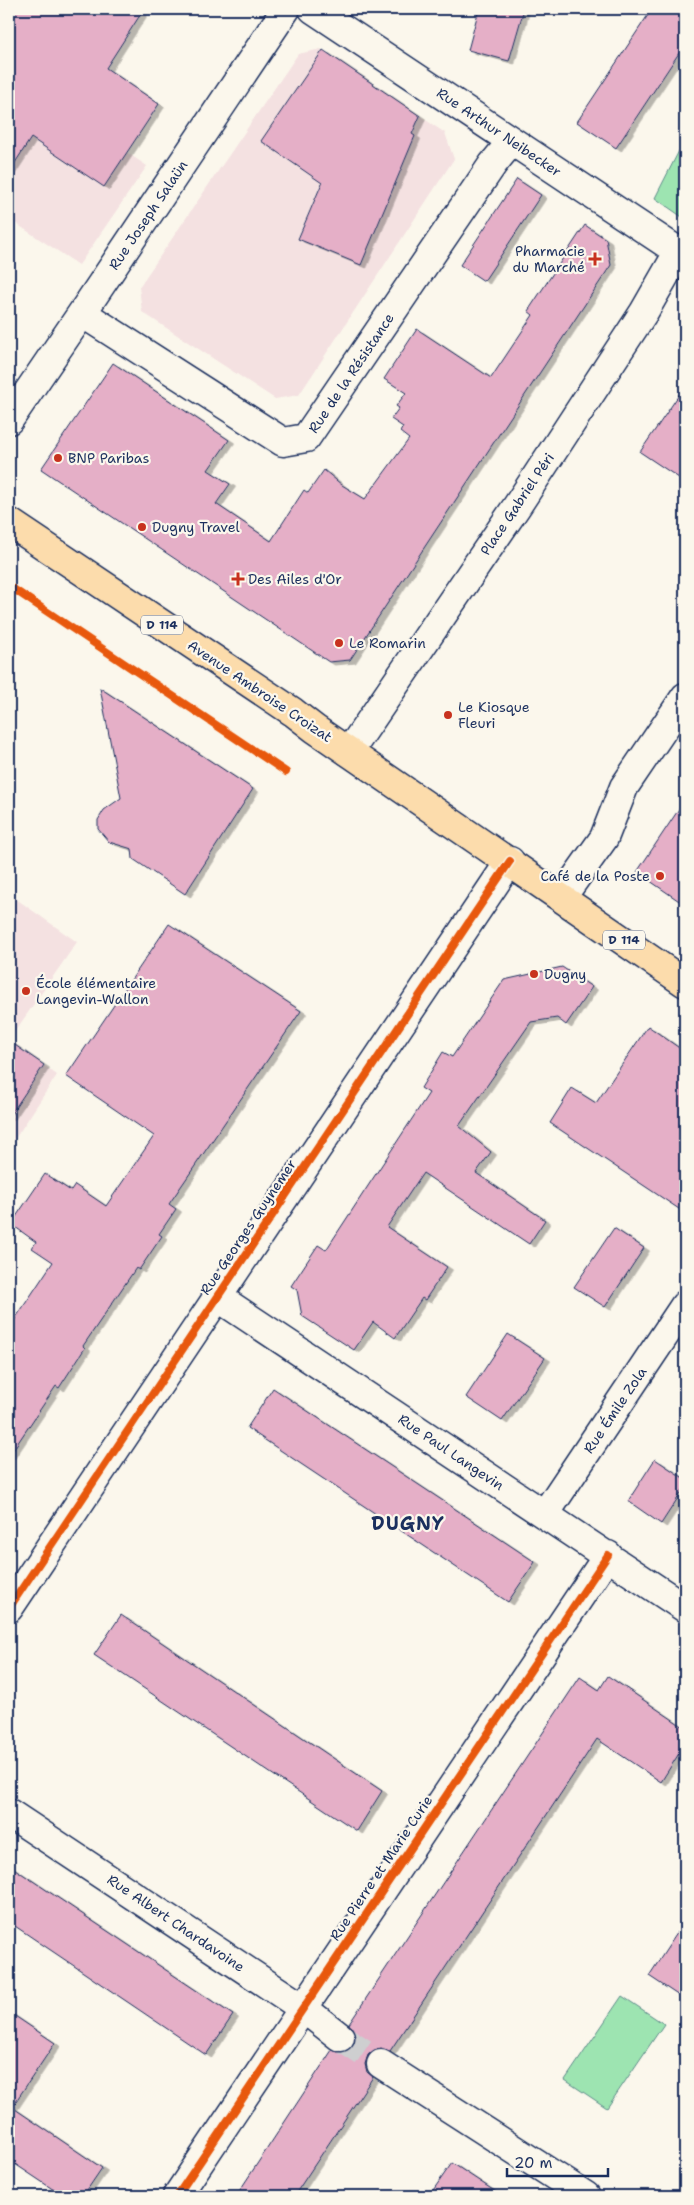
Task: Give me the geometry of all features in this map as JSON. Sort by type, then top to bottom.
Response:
[{"type":"main road","name":"Avenue Ambroise Croizat","points":[[9,522],[510,861]]},
{"type":"main road","name":"D 114","points":[[510,861],[685,983]]},
{"type":"street","name":"Rue Joseph Salaün","points":[[9,420],[286,9]]},
{"type":"street","name":"Rue Arthur Neibecker","points":[[313,9],[442,93],[510,142],[682,254]]},
{"type":"street","name":"Rue de la Résistance","points":[[82,313],[283,442],[306,438],[493,164],[510,142]]},
{"type":"street","name":"Place Gabriel Péri","points":[[349,752],[516,506],[682,254]]},
{"type":"street","points":[[562,897],[604,838],[624,787],[685,698]]},
{"type":"street","name":"Rue Georges Guynemer","points":[[9,1608],[216,1296],[510,861]]},
{"type":"street","name":"Rue Paul Langevin","points":[[216,1296],[685,1608]]},
{"type":"street","name":"Rue Émile Zola","points":[[545,1514],[685,1305]]},
{"type":"street","name":"Rue Pierre et Marie Curie","points":[[176,2196],[608,1555]]},
{"type":"street","name":"Rue Albert Chardavoine","points":[[9,1813],[303,2008],[340,2037]]},
{"type":"street","points":[[381,2064],[586,2196]]},
{"type":"shaded area","points":[[321,49],[445,133],[454,159],[299,395],[275,399],[142,312],[139,287],[298,54]]},
{"type":"shaded area","points":[[9,73],[147,166],[79,265],[9,219]]},
{"type":"shaded area","name":"École élémentaire Langevin-Wallon","points":[[9,894],[77,942],[9,1040]]},
{"type":"shaded area","points":[[9,1040],[57,1075],[9,1148]]},
{"type":"green space","points":[[685,139],[685,219],[655,198]]},
{"type":"green space","points":[[622,1996],[664,2024],[607,2108],[565,2080]]},
{"type":"building","points":[[9,9],[144,9],[106,68],[159,104],[104,187],[31,138],[9,172]]},
{"type":"building","points":[[479,9],[524,9],[509,61],[468,50]]},
{"type":"building","points":[[652,9],[685,9],[685,44],[616,148],[577,122]]},
{"type":"building","points":[[323,50],[420,116],[412,134],[415,136],[361,265],[298,239],[322,183],[261,141]]},
{"type":"building","points":[[517,179],[541,195],[484,281],[460,265]]},
{"type":"building","points":[[585,225],[606,239],[611,265],[350,660],[329,662],[41,469],[113,363],[229,440],[208,470],[230,484],[216,504],[271,541],[304,490],[308,493],[324,470],[342,485],[365,499],[409,439],[400,432],[403,427],[391,419],[399,408],[396,406],[406,393],[384,379],[417,329],[491,378],[533,315],[528,311]]},
{"type":"building","points":[[685,386],[685,482],[640,452]]},
{"type":"building","points":[[100,688],[253,789],[185,894],[133,859],[132,849],[109,842],[98,829],[98,820],[104,810],[121,798]]},
{"type":"building","points":[[685,800],[685,905],[637,872]]},
{"type":"building","points":[[169,924],[301,1011],[169,1204],[176,1209],[159,1234],[162,1236],[139,1270],[136,1268],[83,1346],[85,1348],[59,1388],[56,1386],[9,1456],[9,1328],[53,1262],[32,1248],[36,1242],[11,1224],[45,1174],[71,1191],[75,1185],[106,1206],[154,1136],[66,1076]]},
{"type":"building","points":[[562,967],[592,987],[566,1025],[557,1018],[531,1022],[459,1126],[491,1152],[476,1173],[545,1220],[529,1244],[423,1173],[387,1227],[447,1267],[425,1300],[422,1298],[395,1338],[373,1322],[354,1350],[302,1316],[297,1290],[291,1286],[318,1245],[326,1250],[429,1093],[421,1088],[443,1052],[452,1057],[504,980]]},
{"type":"building","points":[[648,1026],[685,1052],[685,1213],[550,1123],[572,1088],[596,1103]]},
{"type":"building","points":[[9,1041],[44,1065],[9,1117]]},
{"type":"building","points":[[614,1228],[644,1248],[605,1307],[574,1287]]},
{"type":"building","points":[[508,1334],[545,1358],[502,1421],[466,1397]]},
{"type":"building","points":[[273,1388],[535,1562],[508,1602],[247,1428]]},
{"type":"building","points":[[655,1459],[685,1479],[685,1487],[661,1524],[628,1501]]},
{"type":"building","points":[[121,1615],[382,1791],[357,1831],[94,1655]]},
{"type":"building","points":[[608,1676],[685,1728],[685,1744],[661,1782],[597,1739],[390,2051],[381,2048],[374,2050],[368,2055],[365,2064],[367,2072],[373,2077],[294,2196],[236,2196],[332,2050],[345,2052],[353,2046],[355,2032],[349,2024],[580,1677],[599,1690]]},
{"type":"building","points":[[9,1865],[233,2015],[206,2055],[9,1922]]},
{"type":"building","points":[[685,1921],[685,2000],[649,1976]]},
{"type":"building","points":[[9,2012],[55,2043],[12,2107],[102,2168],[83,2196],[63,2196],[9,2160]]},
{"type":"building","points":[[452,2163],[502,2196],[429,2196]]},
{"type":"tunnel","points":[[340,2037],[381,2064]]},
{"type":"cycle path","points":[[9,586],[286,772]]},
{"type":"cycle path","points":[[9,1608],[510,861]]},
{"type":"cycle path","points":[[177,2196],[608,1555]]},
{"type":"place","name":"Pharmacie du Marché","points":[[595,259]]},
{"type":"place","name":"BNP Paribas","points":[[58,458]]},
{"type":"place","name":"Dugny Travel","points":[[142,527]]},
{"type":"place","name":"Des Ailes d'Or","points":[[238,579]]},
{"type":"place","name":"Le Romarin","points":[[339,643]]},
{"type":"place","name":"Le Kiosque Fleuri","points":[[448,715]]},
{"type":"place","name":"Café de la Poste","points":[[660,876]]},
{"type":"place","name":"Dugny","points":[[534,974]]},
{"type":"place","name":"École élémentaire Langevin-Wallon","points":[[26,991]]},
{"type":"district","name":"DUGNY","points":[[408,1523]]}]
